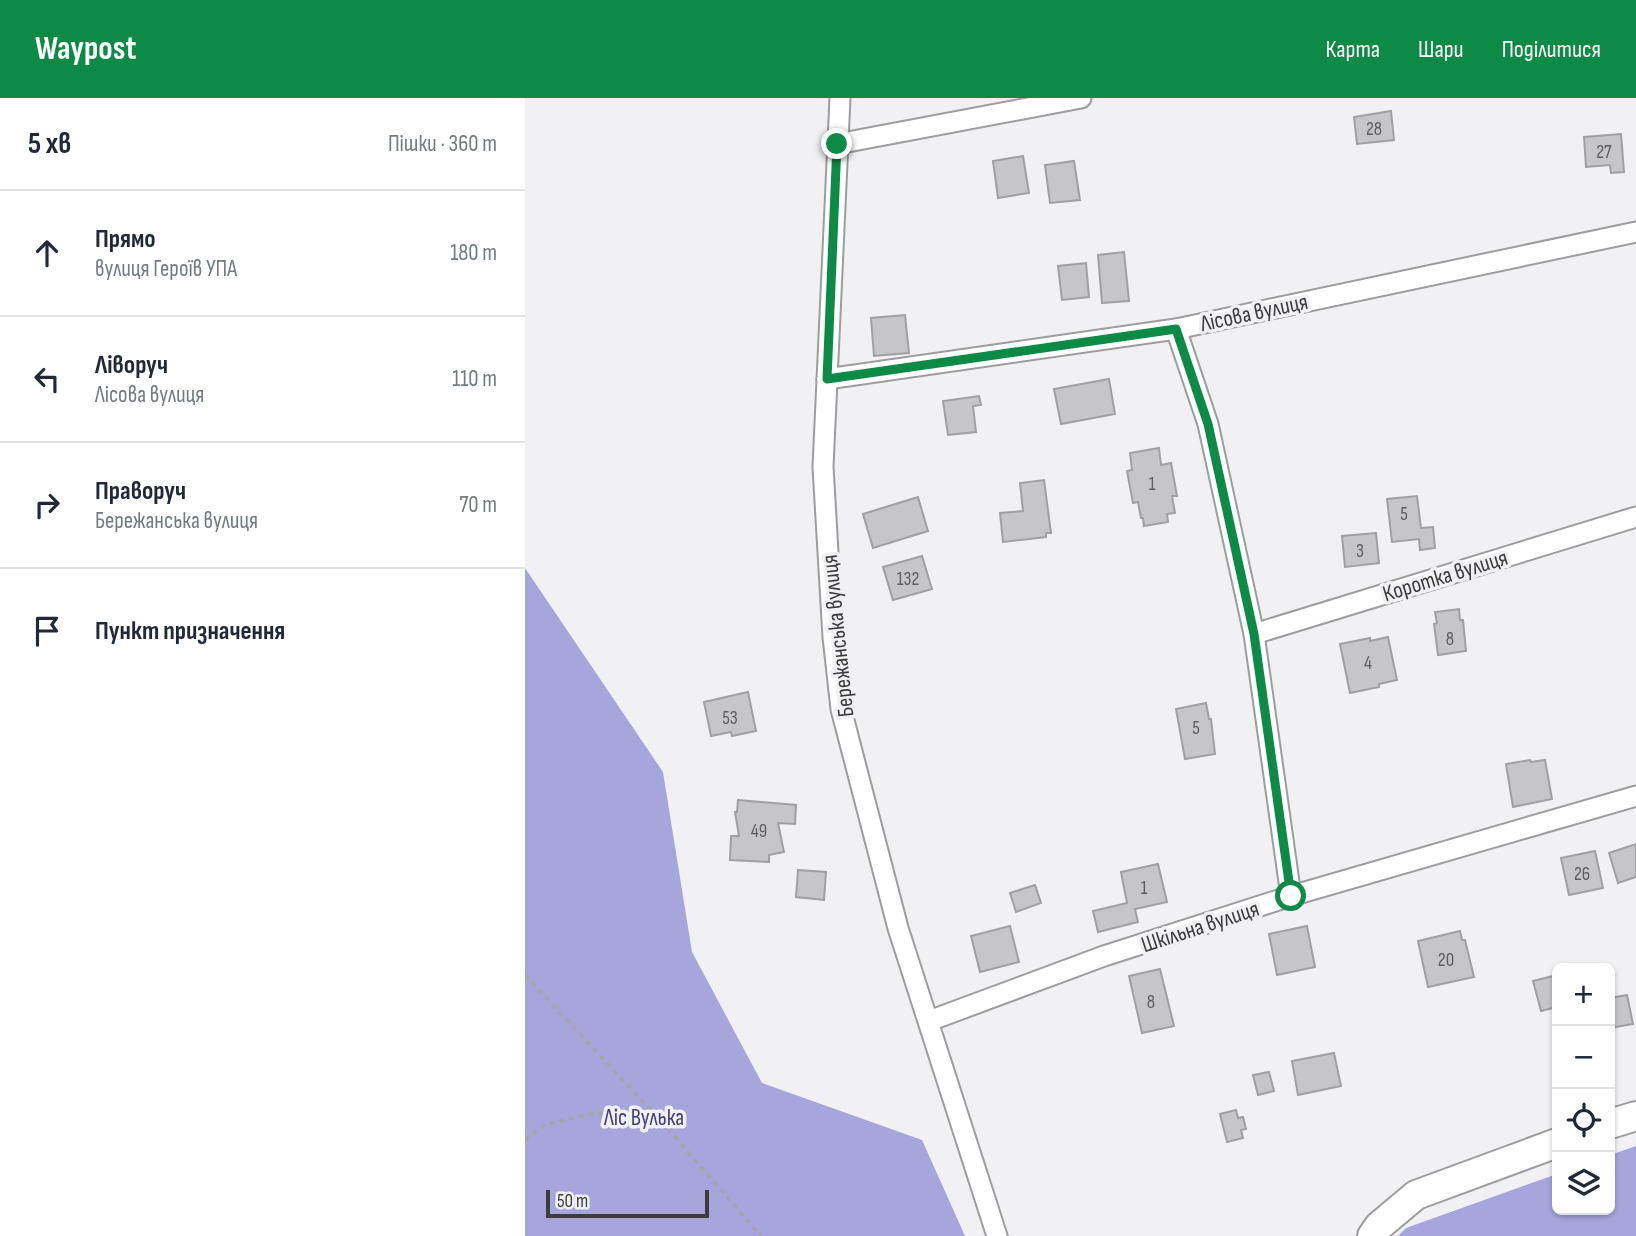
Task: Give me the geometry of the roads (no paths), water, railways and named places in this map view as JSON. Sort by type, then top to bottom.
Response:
[{"type":"street","name":"Бережанська вулиця","points":[[840,98],[823,467],[833,637],[841,709],[898,928],[997,1236]]},
{"type":"street","points":[[837,144],[1081,98]]},
{"type":"street","name":"Лісова вулиця","points":[[827,379],[1176,329],[1636,232]]},
{"type":"street","points":[[1176,329],[1208,424],[1254,634],[1291,896]]},
{"type":"street","name":"Коротка вулиця","points":[[1254,634],[1636,517]]},
{"type":"street","name":"Шкільна вулиця","points":[[929,1021],[1104,956],[1291,896],[1636,796]]},
{"type":"street","points":[[1615,1122],[1636,1116]]},
{"type":"street","points":[[1373,1236],[1379,1226],[1416,1195],[1552,1145]]},
{"type":"park label","name":"Ліс Вулька","points":[[644,1117]]}]
